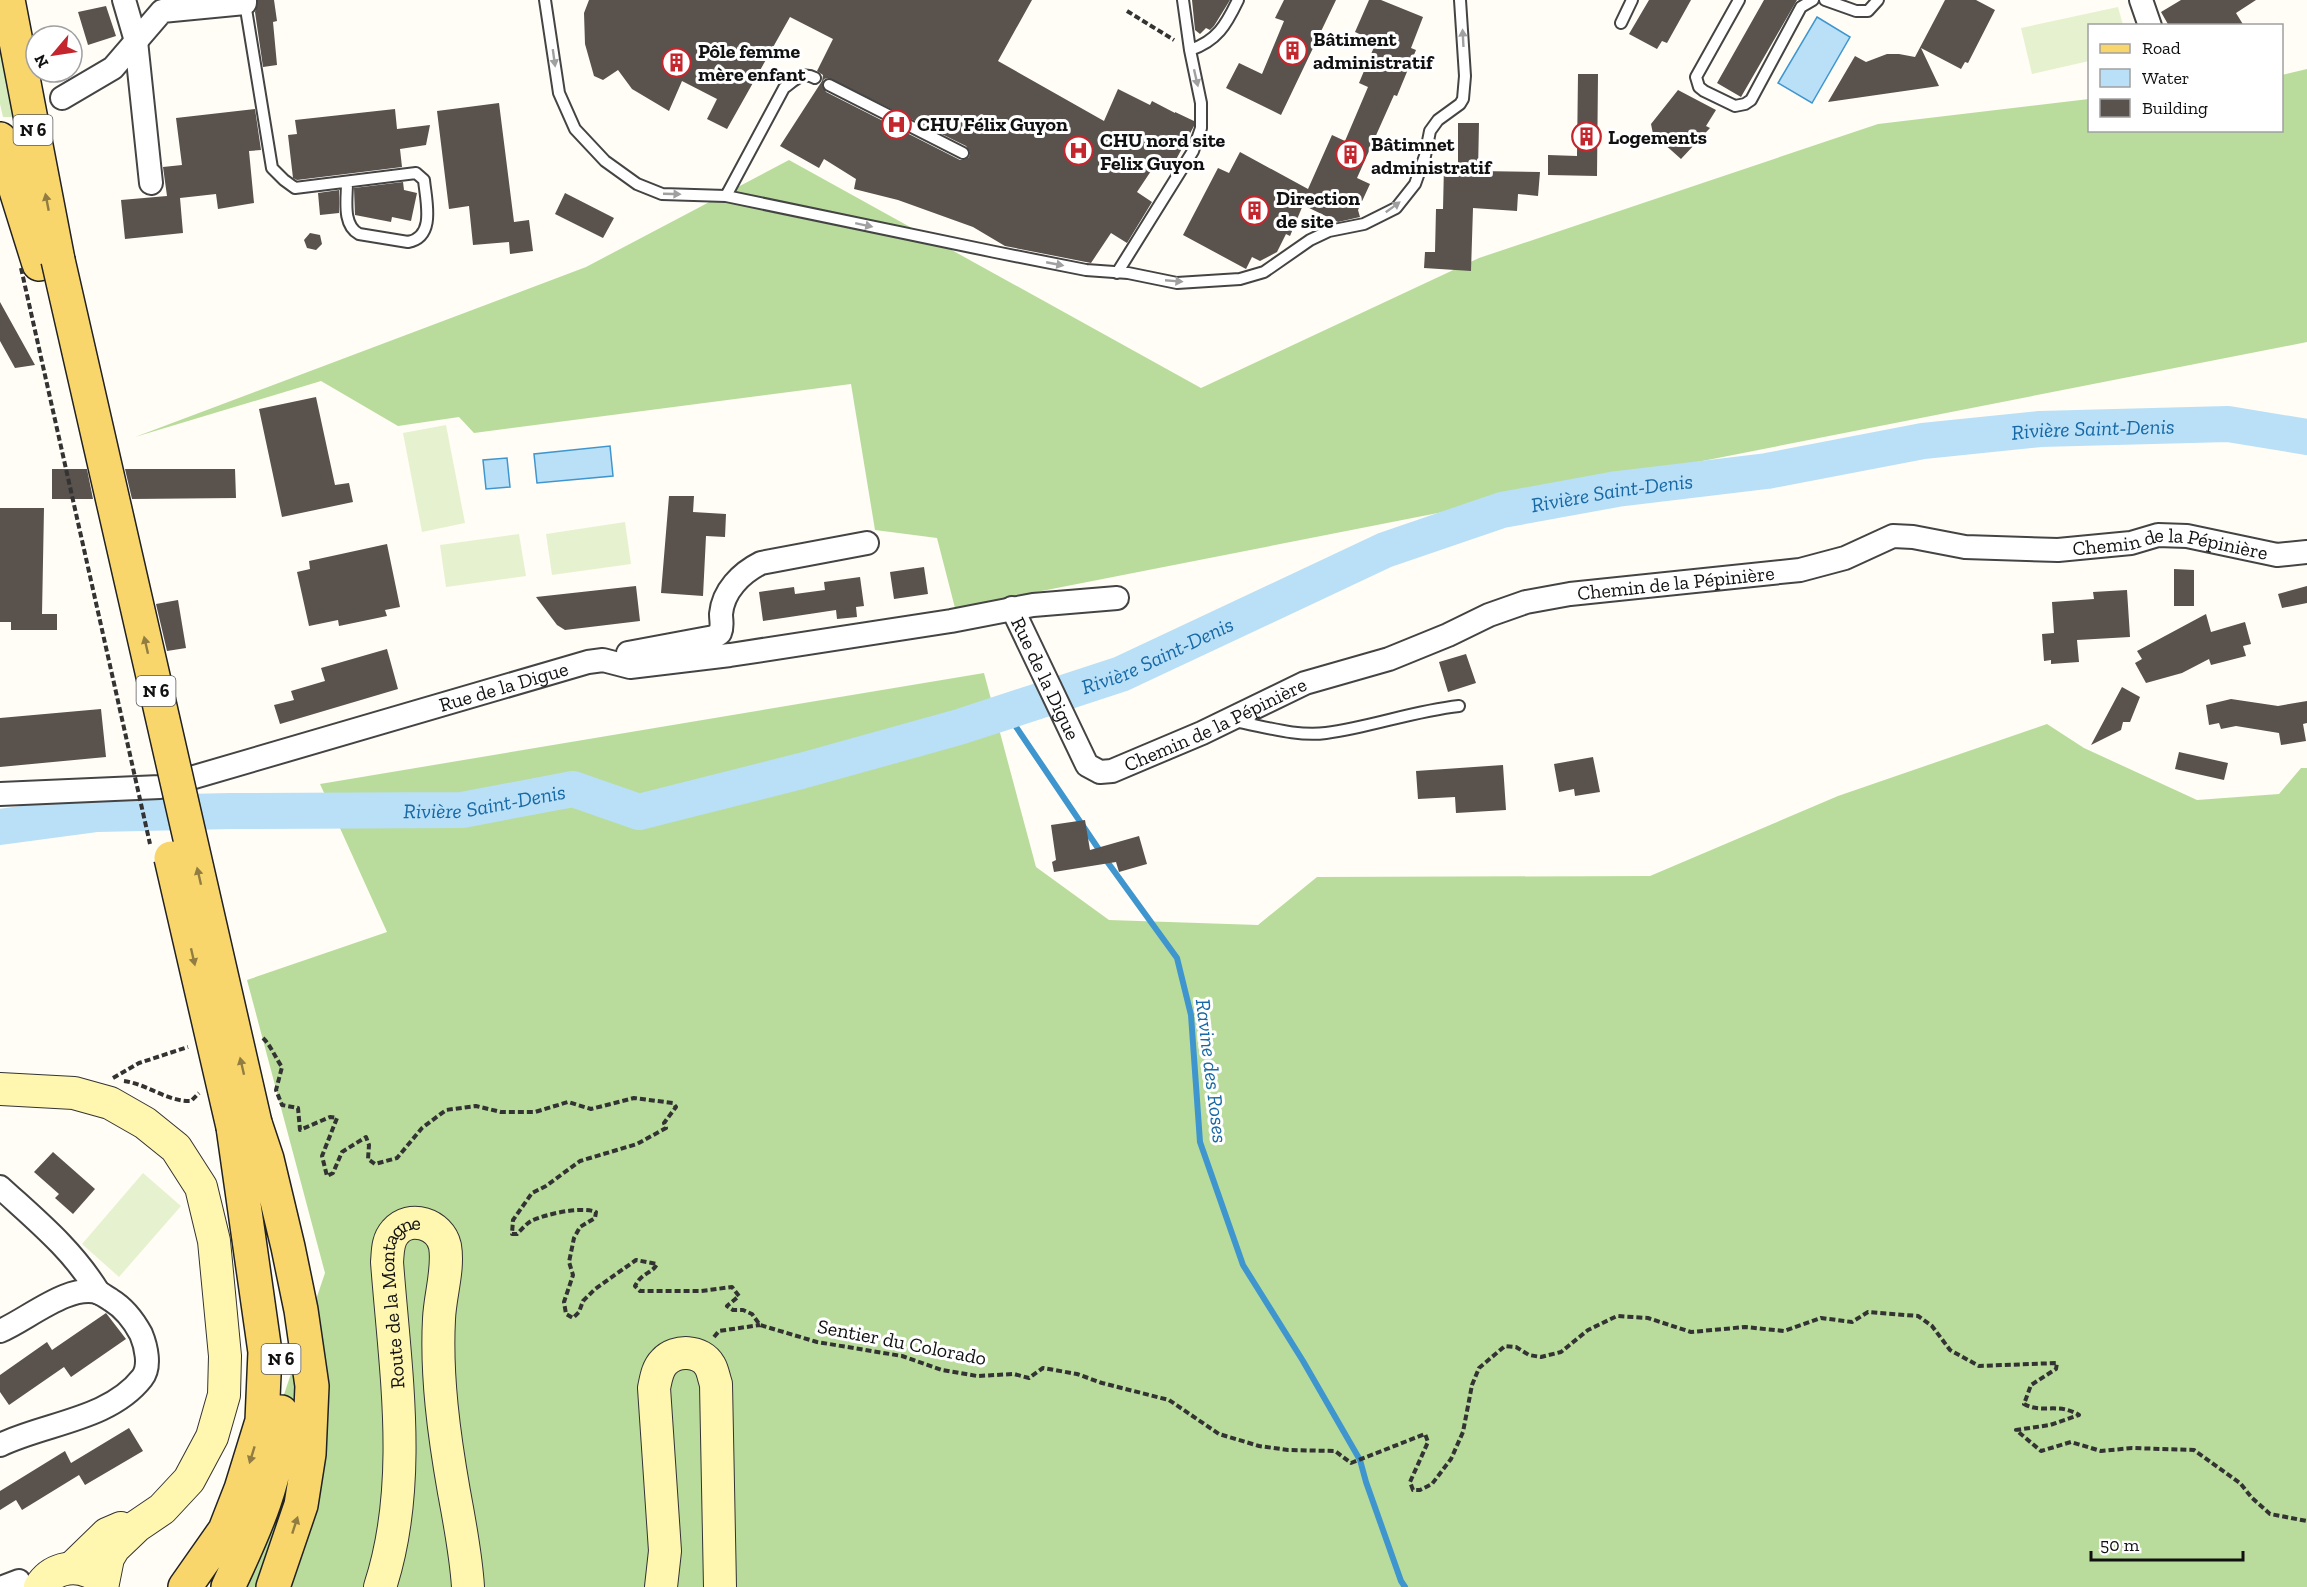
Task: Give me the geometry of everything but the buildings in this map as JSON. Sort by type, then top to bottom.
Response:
[{"type":"main road","name":"N 6","points":[[8,0],[39,264]]},
{"type":"main road","name":"N 6","points":[[0,139],[39,264],[244,1125],[282,1259],[292,1344],[291,1426],[283,1488],[267,1544],[248,1587]]},
{"type":"main road","points":[[0,1089],[74,1093],[110,1103],[145,1123],[176,1148],[201,1187],[214,1241],[224,1346],[224,1395],[212,1437],[189,1480],[162,1509],[137,1526],[114,1548],[108,1558],[105,1585]]},
{"type":"main road","name":"N 6","points":[[228,1587],[256,1527],[271,1479],[281,1428],[281,1353],[244,1125]]},
{"type":"main road","points":[[185,1587],[225,1530],[242,1489],[262,1421],[265,1352],[244,1125]]},
{"type":"main road","points":[[244,1125],[267,1159],[301,1310],[312,1386],[309,1454],[301,1504],[273,1587]]},
{"type":"main road","name":"Route de la Montagne","points":[[380,1587],[394,1529],[399,1483],[398,1417],[387,1262],[388,1244],[395,1232],[405,1224],[417,1222],[428,1225],[438,1232],[444,1242],[446,1253],[439,1317],[439,1372],[468,1587]]},
{"type":"main road","points":[[661,1587],[665,1551],[654,1388],[658,1370],[665,1360],[675,1354],[688,1353],[700,1356],[710,1365],[716,1384],[720,1587]]},
{"type":"main road","points":[[21,1585],[72,1568],[107,1534],[122,1528],[137,1526]]},
{"type":"main road","points":[[72,1568],[92,1573],[105,1585]]},
{"type":"street","points":[[124,0],[136,41],[151,183]]},
{"type":"street","points":[[2141,0],[2149,24]]},
{"type":"street","points":[[62,98],[112,68],[162,11],[245,1]]},
{"type":"street","name":"Chemin de la Pépinière","points":[[1080,750],[1092,770],[1112,771],[1230,720],[1305,683],[1389,659],[1489,615],[1526,602],[1570,594],[1800,570],[1845,558],[1893,536],[1913,537],[1965,547],[2058,550],[2120,544],[2158,535],[2187,536],[2277,555],[2307,552]]},
{"type":"street","points":[[603,660],[626,653],[714,637],[722,628],[721,613],[724,599],[732,586],[750,569],[761,563],[867,543]]},
{"type":"street","name":"Rue de la Digue","points":[[0,794],[160,787],[588,662],[603,660],[630,667],[730,655],[1117,598]]},
{"type":"street","name":"Rue de la Digue","points":[[1014,613],[1080,750]]},
{"type":"street","points":[[0,1187],[63,1244],[83,1268],[99,1293],[118,1305],[131,1318],[142,1336],[148,1363],[144,1377],[107,1406],[46,1429],[18,1436],[0,1446]]},
{"type":"street","points":[[0,1331],[61,1298],[77,1292],[99,1293]]},
{"type":"lane","points":[[545,0],[559,93],[575,129],[605,161],[637,184],[662,194],[726,196],[1086,270],[1128,273],[1177,283],[1240,279],[1264,272],[1319,235],[1364,224],[1396,208],[1415,184],[1425,156],[1430,131],[1438,120],[1460,104],[1463,99],[1465,76],[1460,0]]},
{"type":"lane","points":[[1117,273],[1193,151],[1202,128],[1201,103],[1183,0]]},
{"type":"lane","points":[[1190,50],[1202,46],[1225,27],[1238,0]]},
{"type":"lane","points":[[1621,23],[1632,0]]},
{"type":"lane","points":[[1739,0],[1696,77],[1699,87],[1704,91],[1735,106],[1751,100],[1801,7],[1813,0]]},
{"type":"lane","points":[[1825,0],[1856,12],[1868,11],[1878,0]]},
{"type":"lane","points":[[245,1],[273,168],[295,188],[416,173],[424,180],[428,223],[422,234],[414,241],[408,242],[353,231],[348,222],[347,183]]},
{"type":"lane","points":[[726,196],[784,88],[799,76],[808,74],[815,78]]},
{"type":"lane","points":[[829,85],[963,153]]},
{"type":"lane","points":[[1230,720],[1307,733],[1326,733],[1429,710],[1459,706]]},
{"type":"path","points":[[1127,10],[1190,50]]},
{"type":"path","points":[[39,264],[152,852]]},
{"type":"path","name":"Sentier du Colorado","points":[[257,1032],[271,1046],[273,1054],[282,1067],[276,1090],[282,1105],[298,1108],[300,1130],[330,1117],[337,1118],[322,1156],[327,1176],[333,1173],[342,1152],[366,1137],[369,1145],[368,1159],[375,1164],[397,1158],[422,1128],[446,1110],[476,1106],[501,1112],[535,1112],[568,1102],[591,1109],[634,1098],[673,1103],[676,1107],[664,1123],[666,1128],[638,1144],[580,1161],[532,1193],[513,1220],[512,1233],[517,1234],[530,1222],[564,1212],[588,1209],[596,1212],[595,1218],[580,1227],[574,1238],[569,1262],[573,1275],[564,1302],[566,1314],[573,1318],[579,1312],[583,1301],[595,1289],[636,1260],[657,1264],[655,1268],[639,1277],[635,1286],[640,1291],[701,1291],[732,1287],[739,1296],[727,1306],[733,1310],[743,1310],[752,1314],[760,1325],[817,1342],[902,1356],[942,1370],[977,1376],[1014,1374],[1029,1378],[1043,1368],[1077,1374],[1168,1400],[1219,1434],[1260,1446],[1288,1450],[1335,1451],[1351,1463],[1425,1434],[1428,1442],[1410,1482],[1413,1490],[1420,1490],[1432,1484],[1451,1459],[1463,1432],[1472,1385],[1479,1368],[1505,1346],[1516,1347],[1529,1355],[1541,1358],[1561,1352],[1588,1330],[1617,1316],[1648,1318],[1691,1332],[1745,1327],[1784,1331],[1821,1318],[1852,1322],[1868,1312],[1918,1316],[1932,1326],[1950,1350],[1980,1366],[2057,1363],[2056,1369],[2031,1385],[2024,1404],[2031,1408],[2067,1408],[2079,1415],[2050,1425],[2016,1430],[2041,1451],[2072,1442],[2101,1451],[2132,1448],[2194,1450],[2240,1483],[2252,1498],[2270,1514],[2307,1521]]},
{"type":"path","points":[[101,1100],[106,1084],[139,1063],[192,1046]]},
{"type":"path","points":[[700,1356],[719,1331],[760,1325]]},
{"type":"green space","points":[[2118,7],[2123,24],[2088,24],[2088,61],[2032,74],[2021,28]]},
{"type":"green space","points":[[0,46],[13,117],[3,117],[0,104]]},
{"type":"green space","points":[[2307,69],[2307,342],[955,608],[937,538],[875,530],[851,384],[474,433],[459,417],[398,426],[321,381],[135,437],[586,267],[789,160],[1201,388],[1479,258],[1878,124],[2088,99],[2088,132],[2283,132],[2283,75]]},
{"type":"green space","points":[[446,425],[465,523],[422,532],[403,433]]},
{"type":"green space","points":[[625,522],[631,564],[552,575],[546,534]]},
{"type":"green space","points":[[519,534],[526,576],[446,587],[440,545]]},
{"type":"green space","points":[[984,673],[1036,867],[1109,920],[1258,925],[1317,877],[1650,876],[1838,796],[2047,724],[2084,748],[2197,800],[2279,794],[2301,768],[2307,768],[2307,1587],[219,1587],[325,1273],[247,980],[387,932],[320,784]]},
{"type":"green space","points":[[143,1173],[181,1206],[119,1277],[82,1244]]},
{"type":"water","points":[[1817,17],[1850,37],[1812,103],[1778,83]]},
{"type":"water","points":[[610,446],[613,476],[537,483],[534,454]]},
{"type":"water","points":[[507,458],[510,487],[486,489],[483,460]]},
{"type":"waterway","name":"Rivière Saint-Denis","points":[[0,827],[97,814],[462,810],[573,789],[639,812],[801,771],[959,727],[1121,674],[1385,550],[1502,510],[1617,489],[1767,471],[1923,441],[2040,429],[2228,424],[2307,437]]},
{"type":"waterway","name":"Ravine des Roses","points":[[1006,712],[1106,860],[1177,958],[1191,1015],[1200,1142],[1243,1265],[1303,1361],[1360,1460],[1405,1587]]},
{"type":"place","name":"Bâtiment administratif","points":[[1292,50]]},
{"type":"place","name":"Pôle femme mère enfant","points":[[677,62]]},
{"type":"place","name":"CHU Félix Guyon","points":[[896,124]]},
{"type":"place","name":"Logements","points":[[1587,137]]},
{"type":"place","name":"CHU nord site Felix Guyon","points":[[1079,151]]},
{"type":"place","name":"Bâtimnet administratif","points":[[1350,155]]},
{"type":"place","name":"Direction de site","points":[[1255,210]]}]
